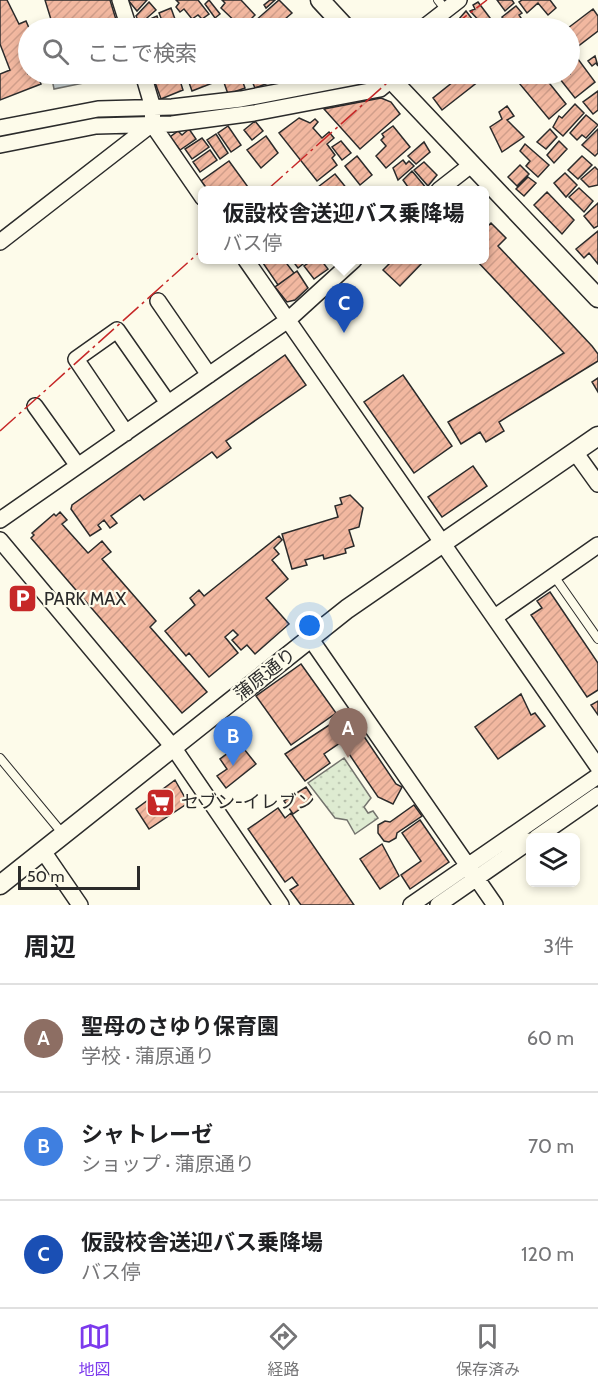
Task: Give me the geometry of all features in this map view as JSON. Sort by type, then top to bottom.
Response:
[{"type":"street","points":[[120,0],[126,18]]},
{"type":"street","points":[[320,0],[337,18]]},
{"type":"street","points":[[431,18],[442,5],[459,0]]},
{"type":"street","points":[[146,84],[153,108],[152,124],[198,191]]},
{"type":"street","points":[[0,128],[98,109],[153,108],[241,99],[319,84]]},
{"type":"street","points":[[0,145],[96,126],[152,124],[254,113],[380,89],[383,84]]},
{"type":"street","points":[[396,84],[598,298]]},
{"type":"street","points":[[0,242],[152,124]]},
{"type":"street","points":[[444,186],[471,165]]},
{"type":"street","points":[[249,264],[598,767]]},
{"type":"street","points":[[0,520],[288,320],[350,264]]},
{"type":"street","points":[[158,301],[209,375]]},
{"type":"street","points":[[126,433],[76,359],[117,330],[168,404]]},
{"type":"street","points":[[34,406],[78,466]]},
{"type":"street","name":"蒲原通り","points":[[0,885],[310,638],[598,436]]},
{"type":"street","points":[[575,452],[598,484]]},
{"type":"street","points":[[0,540],[173,747],[281,905]]},
{"type":"street","points":[[495,617],[598,545]]},
{"type":"street","points":[[310,638],[495,905]]},
{"type":"street","points":[[438,905],[472,872],[598,776]]},
{"type":"street","points":[[542,833],[598,795]]},
{"type":"street","points":[[411,905],[526,844]]},
{"type":"street","points":[[43,850],[80,905]]},
{"type":"lane","points":[[554,576],[598,639]]},
{"type":"lane","points":[[0,758],[63,834]]},
{"type":"green space","points":[[344,758],[371,798],[364,807],[368,813],[373,811],[378,818],[355,834],[347,820],[335,818],[308,783]]},
{"type":"water","points":[[53,84],[79,84],[54,89]]},
{"type":"building","points":[[0,0],[7,0],[18,22],[18,84],[41,84],[0,100],[0,74],[10,70],[0,44]]},
{"type":"building","points":[[45,0],[110,0],[115,18],[51,18]]},
{"type":"building","points":[[128,0],[147,0],[137,11]]},
{"type":"building","points":[[176,0],[198,0],[209,14],[203,18],[198,15],[191,18],[184,9],[180,12],[176,7],[179,3]]},
{"type":"building","points":[[209,0],[220,14],[215,18],[205,4]]},
{"type":"building","points":[[222,0],[241,0],[255,15],[252,18],[232,18],[221,8],[225,3]]},
{"type":"building","points":[[270,0],[275,0],[266,8],[264,5]]},
{"type":"building","points":[[279,0],[292,13],[286,18],[258,18]]},
{"type":"building","points":[[497,0],[512,0],[514,3],[505,11]]},
{"type":"building","points":[[522,0],[550,0],[556,8],[548,15],[538,3],[527,13],[519,2]]},
{"type":"building","points":[[149,2],[156,10],[147,18],[136,16]]},
{"type":"building","points":[[478,2],[490,18],[477,18],[470,11],[475,9],[473,5]]},
{"type":"building","points":[[516,6],[522,13],[519,15],[521,18],[502,17]]},
{"type":"building","points":[[171,8],[175,18],[161,18],[159,13]]},
{"type":"building","points":[[593,9],[598,16],[598,31],[580,45],[580,19]]},
{"type":"building","points":[[466,11],[471,18],[460,18]]},
{"type":"building","points":[[595,56],[598,66],[596,63],[592,66],[588,61]]},
{"type":"building","points":[[580,62],[595,82],[575,98],[564,84],[580,84]]},
{"type":"building","points":[[156,84],[181,84],[183,90],[161,99]]},
{"type":"building","points":[[190,84],[210,84],[192,91]]},
{"type":"building","points":[[224,84],[244,84],[245,88],[228,94]]},
{"type":"building","points":[[253,84],[266,84],[255,88]]},
{"type":"building","points":[[450,84],[475,84],[442,110],[433,98]]},
{"type":"building","points":[[520,84],[550,84],[566,104],[549,119]]},
{"type":"building","points":[[598,91],[598,110],[593,114],[583,102]]},
{"type":"building","points":[[381,98],[391,102],[400,114],[360,149],[324,109]]},
{"type":"building","points":[[575,104],[584,113],[563,136],[553,127],[559,116],[562,118]]},
{"type":"building","points":[[507,106],[514,116],[507,120],[524,137],[502,152],[490,127],[502,119],[499,112]]},
{"type":"building","points":[[586,115],[598,125],[586,138],[582,135],[577,140],[570,133]]},
{"type":"building","points":[[299,118],[310,123],[315,119],[318,122],[313,128],[322,138],[329,132],[334,138],[327,144],[335,155],[332,158],[337,165],[317,181],[279,133]]},
{"type":"building","points":[[255,121],[263,131],[252,140],[244,130]]},
{"type":"building","points":[[228,126],[241,145],[231,152],[218,133]]},
{"type":"building","points":[[393,126],[410,147],[386,168],[376,156],[386,146],[381,140],[384,137],[382,134]]},
{"type":"building","points":[[189,129],[196,139],[180,150],[170,137],[178,131],[182,135]]},
{"type":"building","points":[[550,129],[557,137],[546,149],[537,142]]},
{"type":"building","points":[[598,129],[598,153],[595,156],[582,145]]},
{"type":"building","points":[[216,134],[228,153],[220,159],[207,140]]},
{"type":"building","points":[[266,136],[278,153],[261,168],[247,150]]},
{"type":"building","points":[[202,138],[209,147],[192,159],[185,149]]},
{"type":"building","points":[[341,141],[351,153],[342,160],[332,147]]},
{"type":"building","points":[[559,141],[567,149],[554,163],[547,155]]},
{"type":"building","points":[[424,142],[430,152],[416,164],[408,156]]},
{"type":"building","points":[[525,144],[549,165],[538,177],[526,166],[530,161],[520,151]]},
{"type":"building","points":[[210,150],[217,160],[200,172],[193,162]]},
{"type":"building","points":[[357,156],[372,175],[360,185],[345,166]]},
{"type":"building","points":[[582,156],[592,165],[578,179],[568,170]]},
{"type":"building","points":[[403,160],[406,164],[409,161],[414,166],[398,180],[393,168]]},
{"type":"building","points":[[229,161],[247,186],[205,186],[201,181]]},
{"type":"building","points":[[424,162],[437,175],[428,186],[414,170]]},
{"type":"building","points":[[520,165],[529,174],[517,186],[508,177]]},
{"type":"building","points":[[595,167],[598,170],[598,185],[589,187],[581,179]]},
{"type":"building","points":[[412,171],[424,186],[407,186],[403,180]]},
{"type":"building","points":[[565,173],[577,185],[566,197],[554,183]]},
{"type":"building","points":[[335,174],[345,186],[319,186]]},
{"type":"building","points":[[528,177],[536,183],[524,196],[516,189]]},
{"type":"building","points":[[579,188],[593,201],[584,212],[569,197]]},
{"type":"building","points":[[547,192],[574,220],[562,234],[534,205]]},
{"type":"building","points":[[598,203],[598,226],[594,228],[584,216]]},
{"type":"building","points":[[491,223],[506,238],[498,246],[592,346],[598,354],[598,361],[499,422],[504,431],[486,442],[480,432],[461,444],[448,422],[564,353],[480,264],[489,264],[489,225]]},
{"type":"building","points":[[598,231],[598,264],[589,253],[584,258],[576,249]]},
{"type":"building","points":[[264,264],[287,264],[294,273],[278,285]]},
{"type":"building","points":[[324,264],[328,269],[314,279],[304,266]]},
{"type":"building","points":[[389,264],[421,264],[400,286],[383,270]]},
{"type":"building","points":[[297,271],[308,288],[295,300],[287,302],[275,287]]},
{"type":"building","points":[[285,355],[306,385],[226,441],[231,448],[217,458],[212,452],[144,500],[140,495],[111,516],[117,523],[110,528],[104,520],[98,525],[101,529],[90,536],[71,509],[72,505]]},
{"type":"building","points":[[403,375],[452,446],[414,473],[364,402]]},
{"type":"building","points":[[598,378],[598,392],[592,382]]},
{"type":"building","points":[[473,466],[487,486],[442,517],[428,497]]},
{"type":"building","points":[[350,495],[363,508],[359,527],[349,530],[354,546],[345,549],[346,553],[324,559],[323,555],[305,560],[307,565],[292,569],[282,534],[338,517],[335,506],[342,504],[340,498]]},
{"type":"building","points":[[60,512],[67,520],[62,524],[88,553],[102,541],[111,552],[102,559],[156,621],[150,627],[207,692],[182,713],[31,538],[34,535],[32,533],[54,514],[56,516]]},
{"type":"building","points":[[279,536],[282,540],[274,548],[279,554],[272,560],[288,579],[266,598],[289,624],[255,654],[247,645],[241,650],[232,640],[238,635],[233,630],[225,637],[238,653],[209,677],[189,653],[186,656],[165,631],[195,605],[190,598],[199,590],[204,596]]},
{"type":"building","points":[[550,592],[598,663],[598,690],[587,697],[531,615],[542,608],[537,601]]},
{"type":"building","points":[[301,664],[336,713],[291,745],[256,696]]},
{"type":"building","points":[[521,694],[531,715],[535,713],[545,726],[498,759],[475,727]]},
{"type":"building","points":[[598,701],[598,715],[591,705]]},
{"type":"building","points":[[349,712],[355,720],[344,728],[350,736],[324,754],[330,763],[305,781],[285,754]]},
{"type":"building","points":[[359,729],[396,784],[402,787],[393,804],[378,797],[341,742]]},
{"type":"building","points":[[240,744],[256,764],[226,788],[217,776],[227,769],[220,759]]},
{"type":"building","points":[[175,780],[188,803],[149,829],[136,809]]},
{"type":"building","points":[[306,787],[314,799],[293,814],[284,801]]},
{"type":"building","points":[[414,805],[422,816],[397,833],[396,838],[389,842],[384,841],[378,833],[378,825],[385,821],[390,822]]},
{"type":"building","points":[[278,808],[285,818],[291,813],[354,905],[301,905],[290,890],[298,885],[292,877],[285,882],[248,829]]},
{"type":"building","points":[[420,820],[449,862],[410,889],[401,875],[421,861],[402,833]]},
{"type":"building","points":[[382,844],[399,876],[380,889],[360,859]]},
{"type":"power","points":[[463,18],[487,0]]},
{"type":"power","points":[[271,186],[386,84]]},
{"type":"power","points":[[0,431],[198,253]]},
{"type":"place","name":"仮設校舎送迎バス乗降場","points":[[344,333]]},
{"type":"place","name":"PARK MAX","points":[[23,599]]},
{"type":"place","name":"聖母のさゆり保育園","points":[[348,758]]},
{"type":"place","name":"シャトレーゼ","points":[[233,766]]},
{"type":"place","name":"セブン-イレブン","points":[[160,802]]}]
